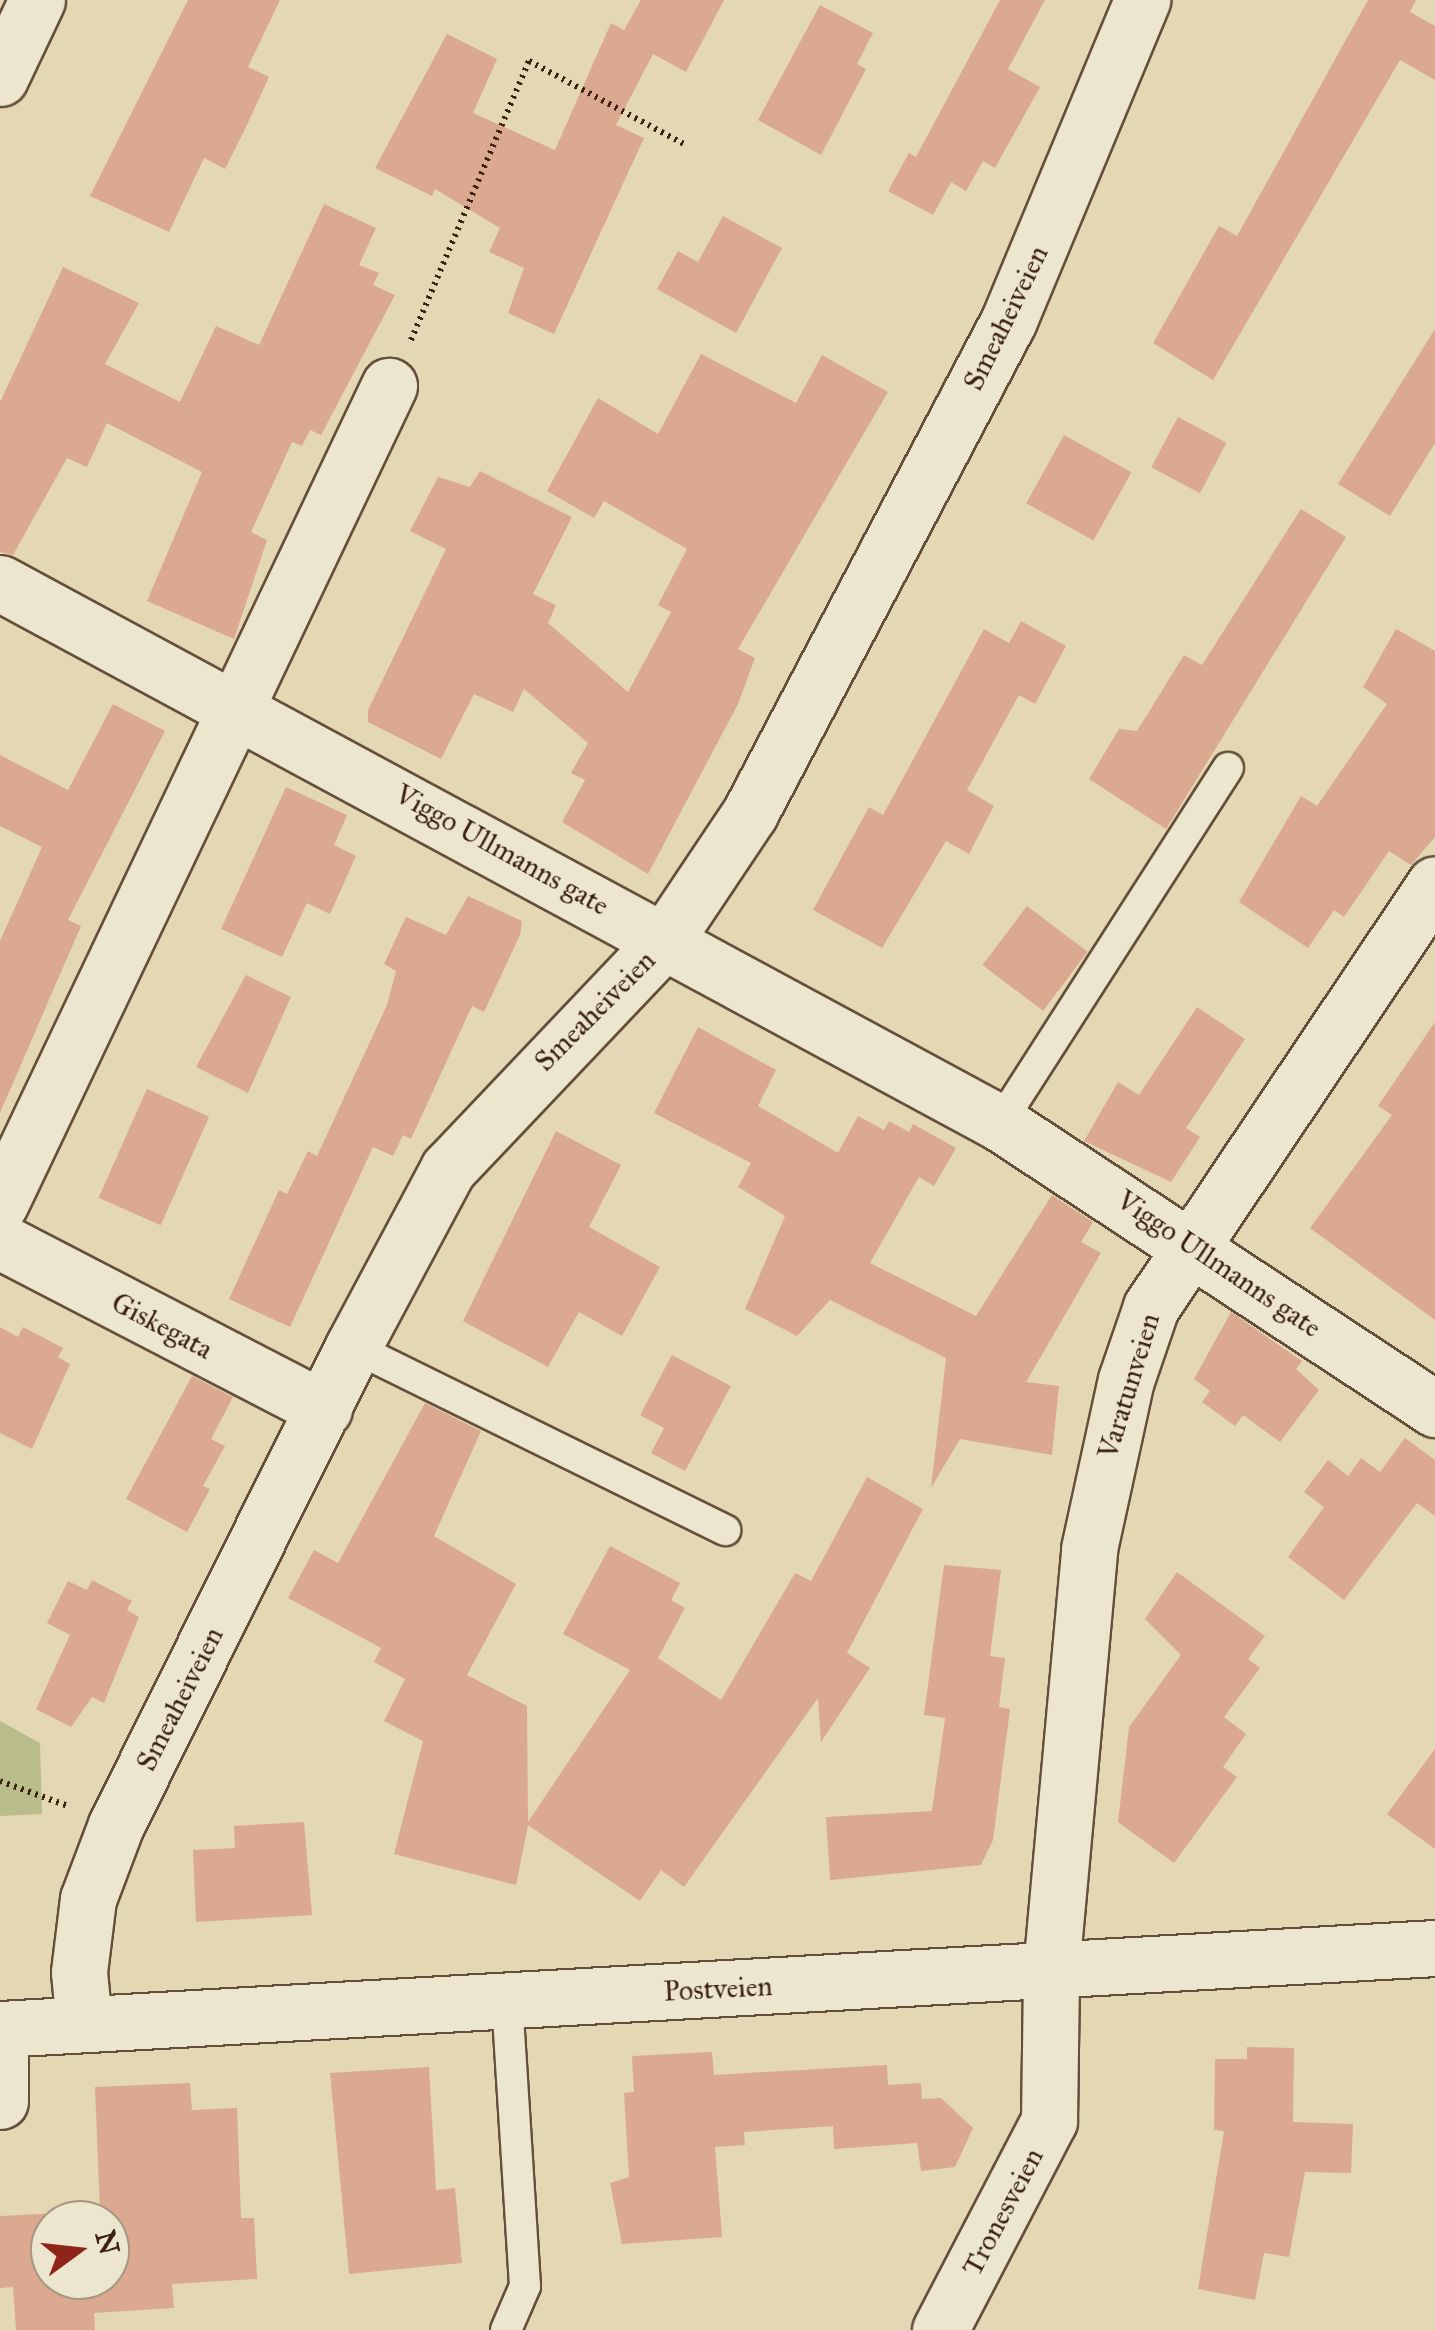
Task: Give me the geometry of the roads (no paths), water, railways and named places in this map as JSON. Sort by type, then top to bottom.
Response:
[{"type":"street","points":[[0,78],[37,0]]},
{"type":"street","name":"Smeaheiveien","points":[[84,2024],[78,1972],[88,1900],[116,1825],[353,1347],[448,1168],[665,940],[750,813],[1009,320],[1142,0]]},
{"type":"street","points":[[0,1204],[242,708],[389,386]]},
{"type":"street","name":"Viggo Ullmanns gate","points":[[0,583],[242,708],[1000,1123],[1196,1244],[1435,1409]]},
{"type":"street","name":"Varatunveien","points":[[1052,1970],[1088,1549],[1108,1443],[1151,1307],[1435,884]]},
{"type":"street","name":"Giskegata","points":[[0,1241],[324,1409]]},
{"type":"street","name":"Postveien","points":[[0,2029],[1435,1948]]},
{"type":"street","name":"Tronesveien","points":[[940,2330],[1048,2121],[1052,1970]]},
{"type":"street","points":[[0,2044],[0,2101]]},
{"type":"lane","points":[[1000,1123],[1228,768]]},
{"type":"lane","points":[[353,1347],[725,1530]]},
{"type":"lane","points":[[506,2330],[525,2286],[507,2001]]}]
